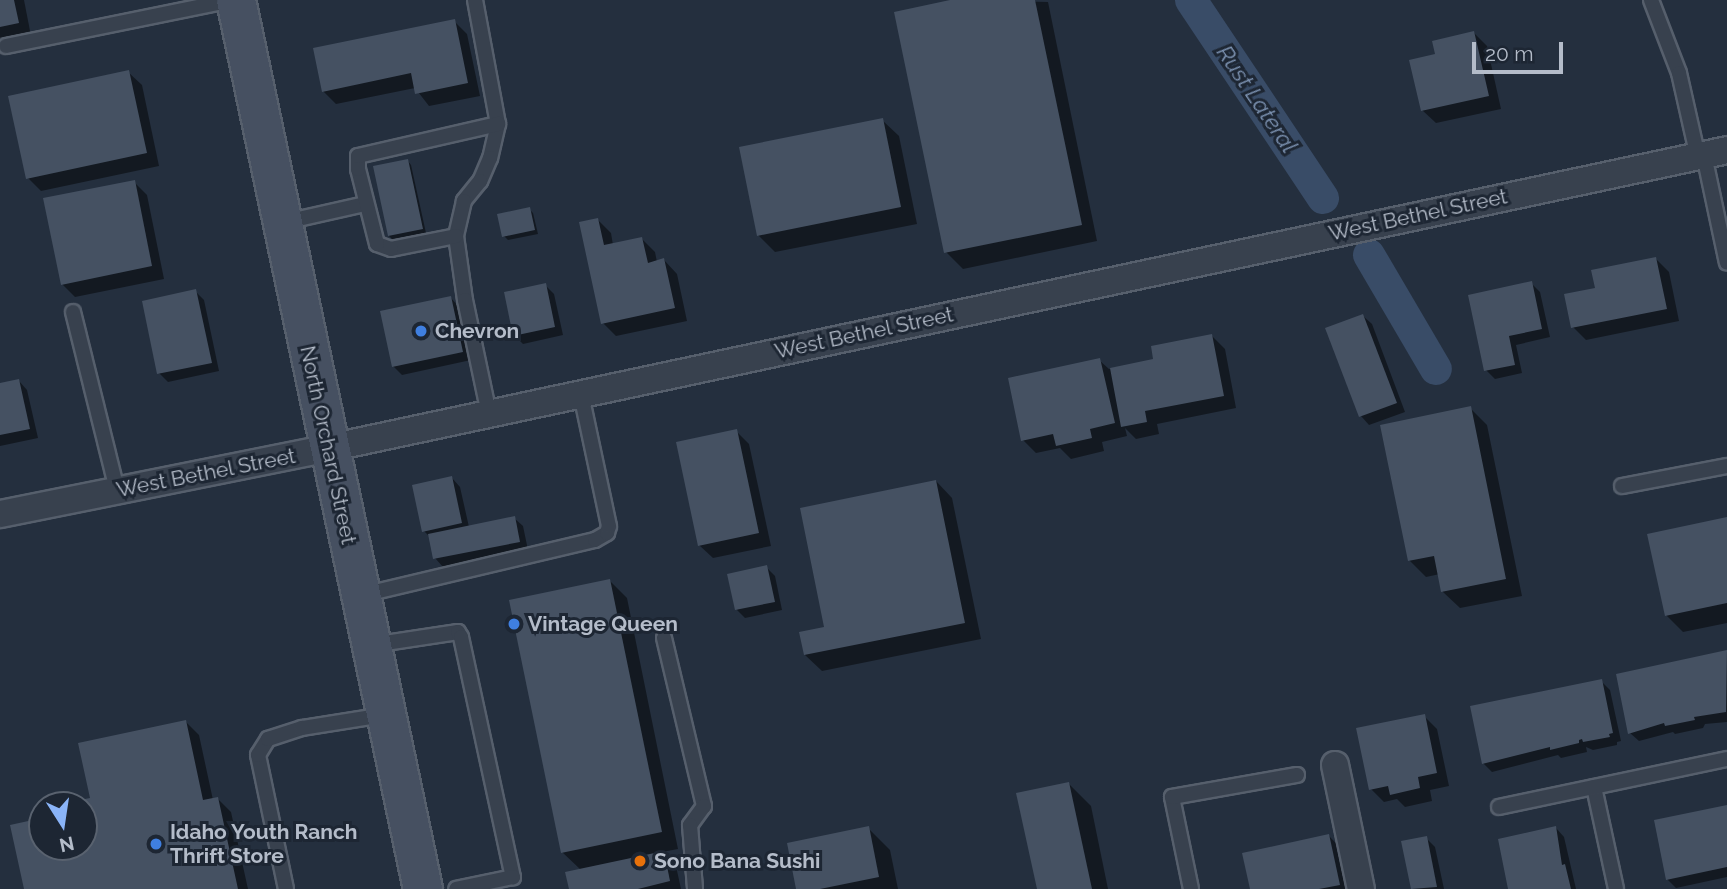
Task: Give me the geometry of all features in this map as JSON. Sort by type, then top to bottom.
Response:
[{"type":"main road","name":"North Orchard Street","points":[[234,0],[423,889]]},
{"type":"street","name":"West Bethel Street","points":[[0,514],[329,448],[1710,154]]},
{"type":"street","points":[[1335,765],[1361,889]]},
{"type":"lane","points":[[6,46],[234,0]]},
{"type":"lane","points":[[475,0],[498,124],[490,158],[480,181],[464,201],[456,236],[465,300],[489,414]]},
{"type":"lane","points":[[1651,0],[1710,154],[1727,263]]},
{"type":"lane","points":[[456,236],[391,249],[377,244],[365,204],[358,156],[498,124]]},
{"type":"lane","points":[[282,223],[365,204]]},
{"type":"lane","points":[[73,312],[117,490]]},
{"type":"lane","points":[[360,596],[594,540],[607,533],[609,526],[581,394]]},
{"type":"lane","points":[[1622,486],[1727,466]]},
{"type":"lane","points":[[371,645],[458,632],[515,883],[456,889]]},
{"type":"lane","points":[[664,638],[704,806],[690,825],[695,889]]},
{"type":"lane","points":[[286,889],[258,755],[268,739],[290,732],[386,715]]},
{"type":"lane","points":[[1499,807],[1727,759]]},
{"type":"lane","points":[[1191,889],[1172,797],[1297,775]]},
{"type":"lane","points":[[1594,787],[1616,889]]},
{"type":"building","points":[[0,0],[14,0],[19,23],[0,27]]},
{"type":"building","points":[[950,0],[1035,0],[1082,225],[944,253],[894,12]]},
{"type":"building","points":[[455,19],[468,83],[415,94],[411,73],[322,92],[313,48]]},
{"type":"building","points":[[1474,31],[1489,96],[1421,111],[1409,60],[1435,54],[1432,41]]},
{"type":"building","points":[[129,70],[147,153],[26,179],[8,96]]},
{"type":"building","points":[[883,118],[901,207],[757,236],[739,147]]},
{"type":"building","points":[[408,159],[423,229],[388,236],[373,166]]},
{"type":"building","points":[[135,180],[152,266],[61,285],[43,198]]},
{"type":"building","points":[[530,207],[535,230],[502,237],[497,214]]},
{"type":"building","points":[[598,218],[604,245],[642,237],[648,263],[664,258],[675,308],[601,324],[579,222]]},
{"type":"building","points":[[1656,257],[1667,309],[1571,328],[1564,294],[1595,288],[1591,270]]},
{"type":"building","points":[[1532,281],[1542,329],[1509,336],[1515,365],[1484,371],[1468,295]]},
{"type":"building","points":[[546,283],[555,327],[513,336],[504,292]]},
{"type":"building","points":[[196,289],[212,363],[157,374],[142,301]]},
{"type":"building","name":"Chevron","points":[[451,296],[463,352],[392,367],[380,311]]},
{"type":"building","points":[[1363,314],[1397,403],[1359,417],[1325,328]]},
{"type":"building","points":[[1212,334],[1224,396],[1145,411],[1147,422],[1121,427],[1110,368],[1153,359],[1151,346]]},
{"type":"building","points":[[1100,358],[1115,423],[1090,429],[1092,438],[1056,446],[1053,434],[1021,441],[1008,378]]},
{"type":"building","points":[[19,379],[30,429],[0,435],[0,383]]},
{"type":"building","points":[[1471,406],[1506,579],[1441,592],[1434,556],[1408,561],[1380,425]]},
{"type":"building","points":[[737,429],[759,533],[698,546],[676,442]]},
{"type":"building","points":[[452,476],[462,523],[422,532],[412,485]]},
{"type":"building","points":[[936,480],[965,623],[804,655],[799,632],[824,627],[800,508]]},
{"type":"building","points":[[515,516],[520,542],[433,559],[428,534]]},
{"type":"building","points":[[1727,517],[1727,603],[1665,616],[1647,534]]},
{"type":"building","points":[[767,565],[775,602],[735,610],[727,574]]},
{"type":"building","points":[[610,579],[662,832],[561,853],[509,600]]},
{"type":"building","points":[[1727,650],[1726,712],[1694,717],[1695,720],[1665,726],[1664,723],[1628,734],[1616,674]]},
{"type":"building","points":[[1602,679],[1613,733],[1609,734],[1610,737],[1583,742],[1582,739],[1579,743],[1550,750],[1550,747],[1482,764],[1470,706]]},
{"type":"building","points":[[1425,714],[1437,773],[1418,777],[1420,788],[1390,795],[1388,786],[1369,790],[1356,728]]},
{"type":"building","points":[[186,720],[203,800],[218,797],[238,889],[24,889],[10,825],[28,821],[28,861],[98,861],[98,791],[88,791],[78,743]]},
{"type":"building","points":[[1069,782],[1092,889],[1037,889],[1016,793]]},
{"type":"building","points":[[1727,805],[1727,867],[1666,880],[1654,820]]},
{"type":"building","points":[[869,826],[879,877],[820,889],[796,889],[787,843]]},
{"type":"building","points":[[1556,826],[1562,865],[1565,864],[1571,889],[1508,889],[1498,839]]},
{"type":"building","points":[[1329,834],[1340,885],[1319,889],[1250,889],[1242,853]]},
{"type":"building","points":[[1427,836],[1437,887],[1411,889],[1401,841]]},
{"type":"building","name":"Sono Bana Sushi","points":[[664,851],[670,881],[638,889],[569,889],[565,872]]},
{"type":"waterway","name":"Rust Lateral","points":[[1191,0],[1323,198]]},
{"type":"waterway","name":"Rust Lateral","points":[[1369,255],[1436,369]]},
{"type":"place","name":"Chevron","points":[[421,331]]},
{"type":"place","name":"Vintage Queen","points":[[514,624]]},
{"type":"place","name":"Idaho Youth Ranch Thrift Store","points":[[156,844]]},
{"type":"place","name":"Sono Bana Sushi","points":[[640,861]]}]
